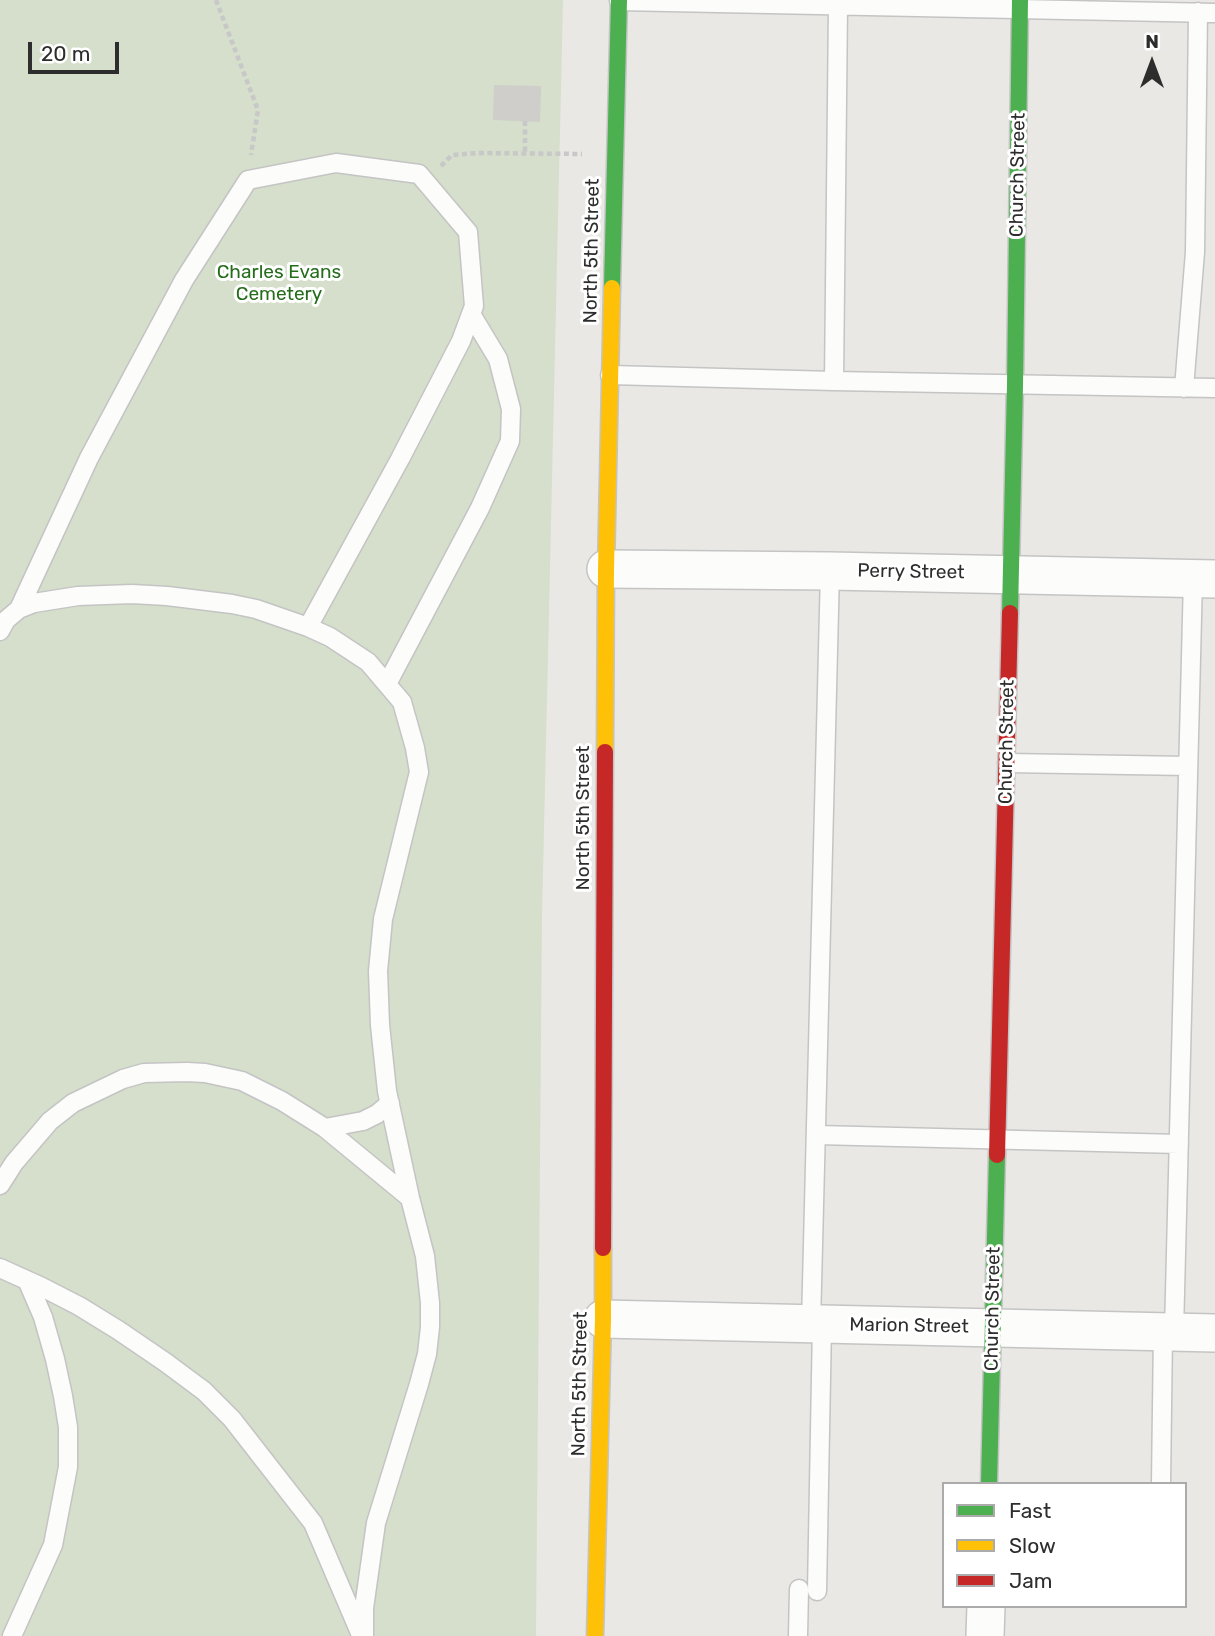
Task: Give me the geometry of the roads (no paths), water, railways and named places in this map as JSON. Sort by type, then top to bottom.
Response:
[{"type":"main road","name":"North 5th Street","points":[[595,1636],[603,1320],[606,569],[619,0]]},
{"type":"main road","name":"Church Street","points":[[989,1482],[1015,385],[1020,5]]},
{"type":"street","name":"Perry Street","points":[[606,569],[830,570],[1204,578]]},
{"type":"street","name":"Marion Street","points":[[603,1320],[1215,1333]]},
{"type":"street","points":[[985,1636],[986,1608]]},
{"type":"lane","points":[[619,0],[838,6],[1020,5],[1207,13],[1195,252],[1184,388]]},
{"type":"lane","points":[[834,381],[838,6]]},
{"type":"lane","points":[[19,609],[89,458],[177,292],[248,180],[336,163],[419,174],[468,232],[474,306],[461,341],[425,412],[308,627]]},
{"type":"lane","points":[[387,684],[480,508],[510,441],[511,409],[498,359],[471,314]]},
{"type":"lane","points":[[610,375],[1215,388]]},
{"type":"lane","points":[[798,1636],[808,1590],[816,1324],[817,1135],[830,570]]},
{"type":"lane","points":[[1161,1482],[1179,1144],[1188,766],[1204,578]]},
{"type":"lane","points":[[0,631],[6,620],[19,609],[34,603],[78,596],[167,596],[244,607],[308,627],[350,649],[369,662],[402,702],[419,772],[389,888],[380,943],[380,1025],[390,1103],[425,1256],[430,1327],[427,1354],[419,1384],[376,1523],[364,1608],[363,1636]]},
{"type":"lane","points":[[1007,763],[1188,766]]},
{"type":"lane","points":[[0,1185],[50,1121],[73,1103],[123,1079],[144,1073],[205,1073],[242,1081],[282,1101],[325,1128],[410,1198]]},
{"type":"lane","points":[[325,1128],[363,1121],[377,1115],[390,1103]]},
{"type":"lane","points":[[817,1135],[1179,1144]]},
{"type":"lane","points":[[0,1268],[79,1306],[145,1348],[204,1391],[232,1419],[313,1523],[363,1636]]},
{"type":"lane","points":[[12,1636],[53,1545],[68,1467],[68,1427],[61,1383],[43,1317],[27,1280]]},
{"type":"park label","name":"Charles Evans Cemetery","points":[[279,284]]}]
